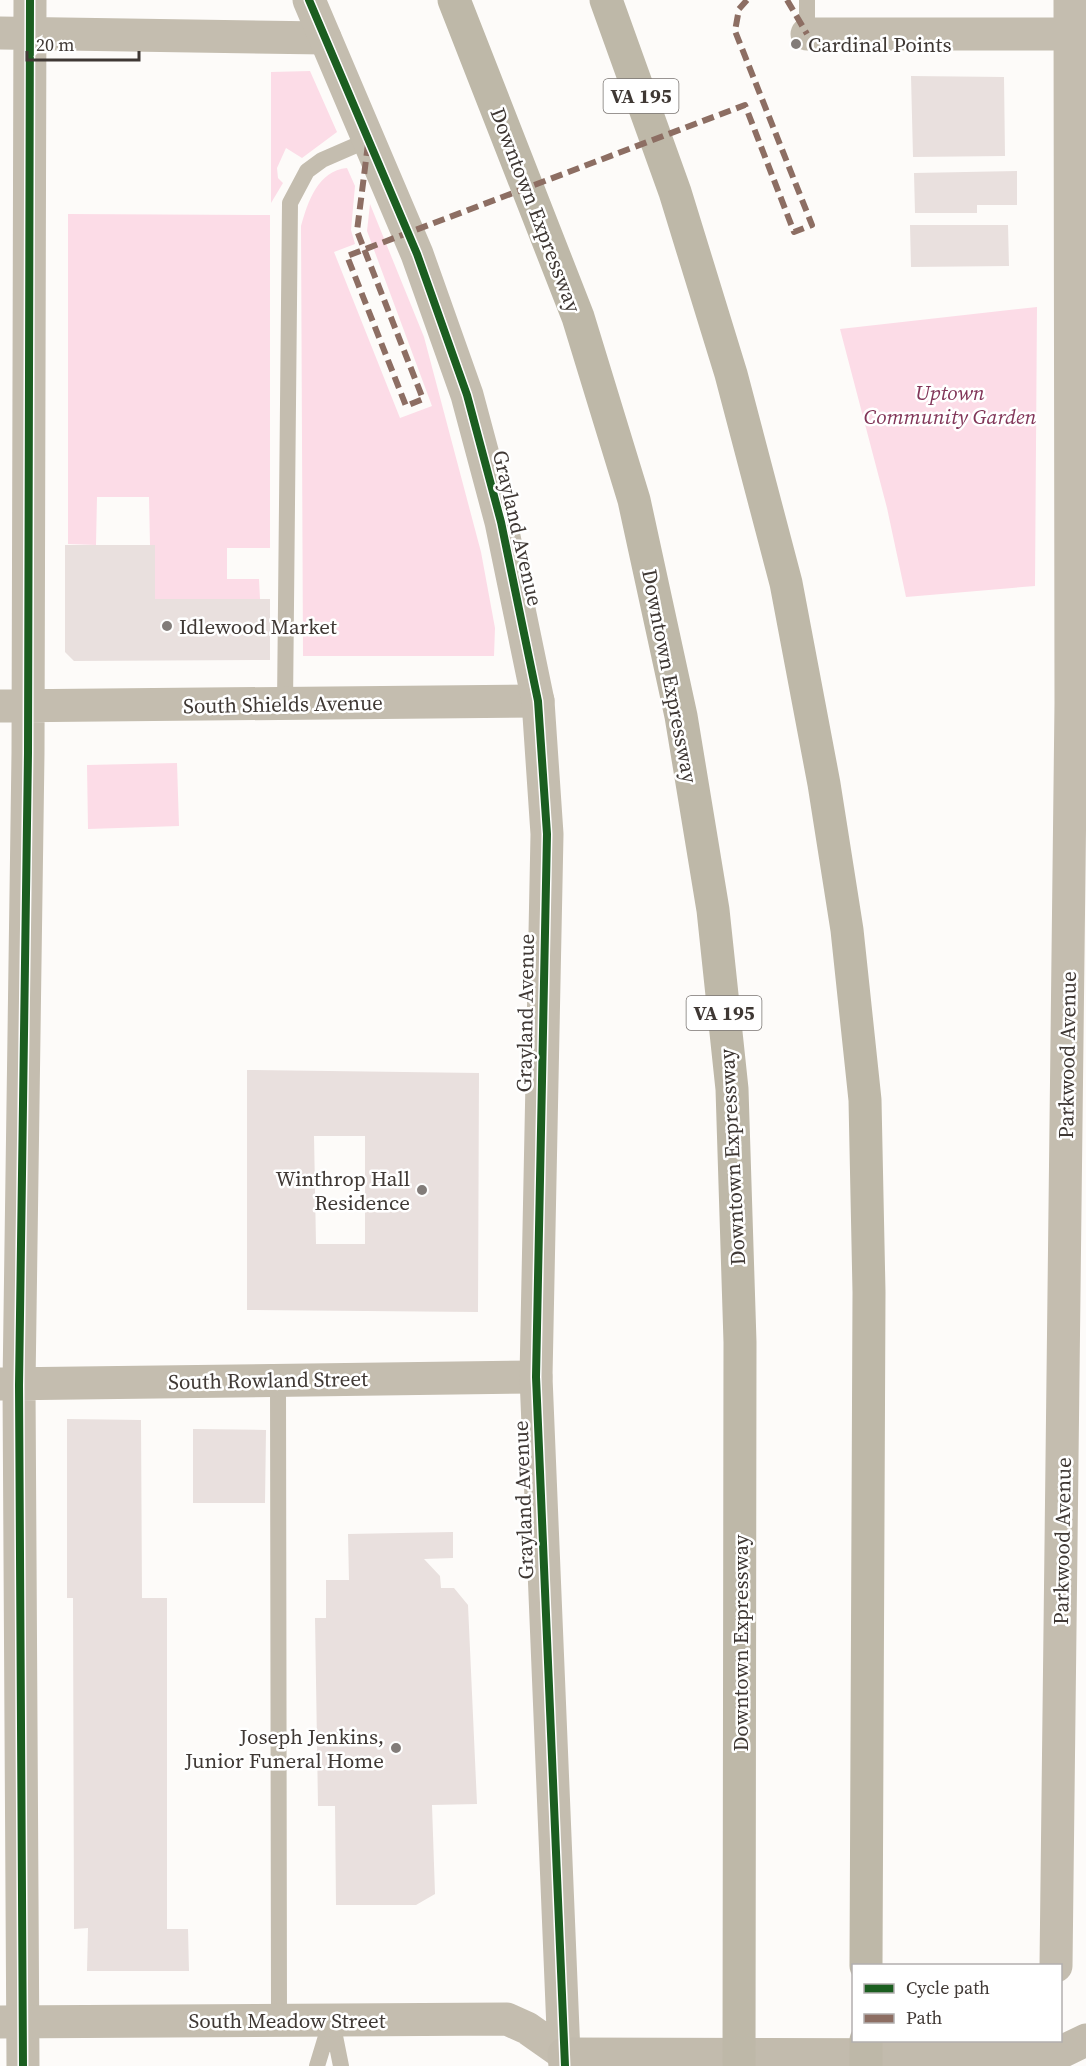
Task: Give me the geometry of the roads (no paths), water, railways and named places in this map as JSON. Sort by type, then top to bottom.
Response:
[{"type":"highway","name":"Downtown Expressway","points":[[454,0],[578,317],[634,500],[681,716],[713,910],[732,1089],[741,1342],[739,2066]]},
{"type":"highway","name":"VA 195","points":[[606,0],[675,192],[731,374],[786,584],[824,784],[847,930],[865,1100],[869,1281],[866,1964]]},
{"type":"highway","points":[[625,0],[675,192]]},
{"type":"highway","points":[[866,2042],[866,2066]]},
{"type":"main road","points":[[559,2062],[670,2055],[939,2054],[1060,2057],[1086,2040]]},
{"type":"street","points":[[23,2066],[12,2022],[10,1384],[15,33],[30,0]]},
{"type":"street","name":"Grayland Avenue","points":[[309,0],[417,254],[467,395],[501,522],[538,701],[547,834],[536,1377],[559,2062]]},
{"type":"street","name":"Parkwood Avenue","points":[[1056,1964],[1075,1375],[1079,703],[1078,34],[1070,0]]},
{"type":"street","points":[[15,33],[325,38]]},
{"type":"street","points":[[807,34],[1078,34]]},
{"type":"street","name":"South Shields Avenue","points":[[14,706],[538,701]]},
{"type":"street","name":"South Rowland Street","points":[[10,1384],[536,1377]]},
{"type":"street","name":"South Meadow Street","points":[[12,2022],[507,2019],[527,2028],[559,2062]]},
{"type":"lane","points":[[807,0],[807,34]]},
{"type":"lane","points":[[285,705],[290,203],[308,171],[322,160],[368,140]]},
{"type":"lane","points":[[278,1379],[279,2020]]},
{"type":"lane","points":[[317,2066],[331,2020]]},
{"type":"lane","points":[[331,2020],[341,2066]]},
{"type":"place","name":"Cardinal Points","points":[[796,44]]},
{"type":"place","name":"Idlewood Market","points":[[167,626]]},
{"type":"place","name":"Winthrop Hall Residence","points":[[422,1190]]},
{"type":"place","name":"Joseph Jenkins, Junior Funeral Home","points":[[396,1748]]},
{"type":"park label","name":"Uptown Community Garden","points":[[950,404]]}]
